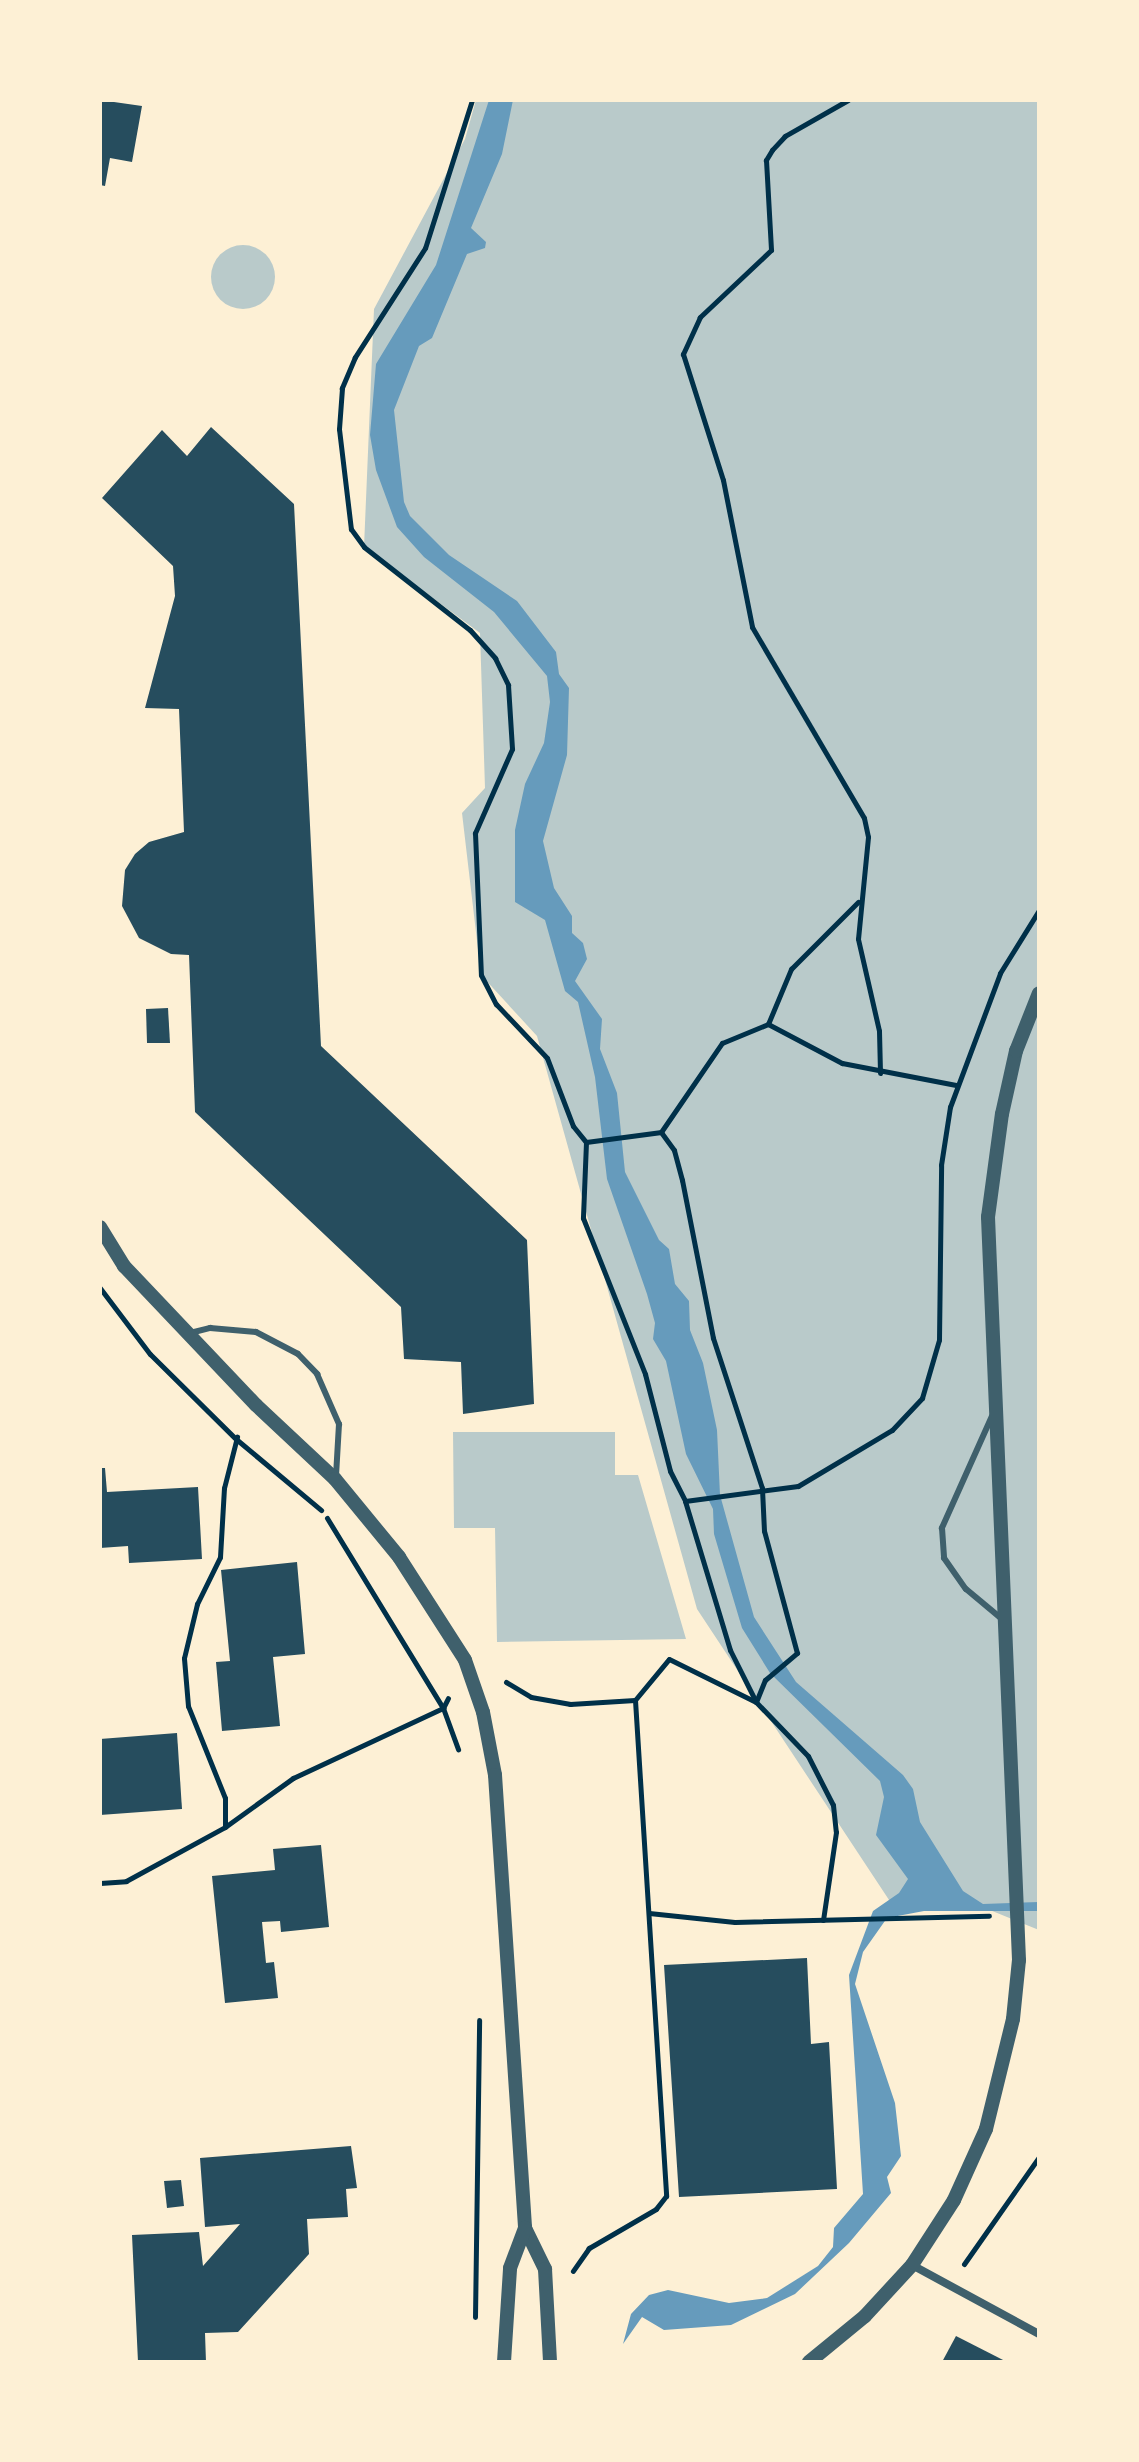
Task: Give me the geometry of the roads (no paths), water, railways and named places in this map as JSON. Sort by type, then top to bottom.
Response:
[{"type":"street","points":[[809,2362],[865,2316],[912,2265],[954,2200],[986,2129],[1006,2059],[1019,1960],[988,1217],[992,1166],[1016,1051],[1039,993]]},
{"type":"street","points":[[100,1227],[124,1266],[256,1405],[335,1479],[399,1557],[465,1660],[483,1712],[495,1775],[525,2228],[545,2269],[550,2362]]},
{"type":"street","points":[[504,2362],[510,2268],[525,2228]]},
{"type":"street","points":[[912,2265],[1039,2334]]},
{"type":"lane","points":[[187,1333],[245,1330],[298,1354],[317,1374],[339,1424],[335,1479]]},
{"type":"lane","points":[[995,1409],[942,1528],[944,1558],[966,1589],[1005,1621]]},
{"type":"water","points":[[489,100],[513,100],[502,154],[471,228],[486,242],[485,248],[467,254],[432,338],[419,346],[394,410],[404,502],[410,516],[449,555],[517,601],[556,652],[559,674],[569,688],[567,755],[543,841],[554,888],[572,916],[572,933],[583,943],[587,959],[575,981],[602,1019],[600,1049],[617,1093],[625,1172],[659,1240],[669,1249],[675,1284],[689,1301],[690,1330],[703,1363],[717,1430],[720,1495],[754,1617],[796,1682],[903,1775],[913,1789],[920,1822],[963,1891],[983,1904],[1039,1902],[1039,1911],[924,1911],[887,1918],[863,1952],[855,1984],[895,2103],[901,2156],[887,2177],[891,2193],[849,2243],[795,2294],[731,2325],[664,2330],[642,2317],[623,2344],[631,2314],[649,2295],[668,2290],[729,2303],[767,2298],[818,2266],[833,2247],[834,2228],[863,2194],[849,1975],[873,1911],[899,1893],[908,1879],[876,1835],[884,1797],[880,1781],[770,1673],[742,1628],[714,1534],[713,1509],[686,1454],[666,1361],[653,1339],[655,1323],[647,1294],[607,1179],[595,1077],[578,1002],[565,991],[545,920],[515,902],[515,830],[525,784],[544,743],[550,702],[547,676],[494,612],[424,557],[397,527],[376,470],[370,435],[376,364],[436,265]]}]
